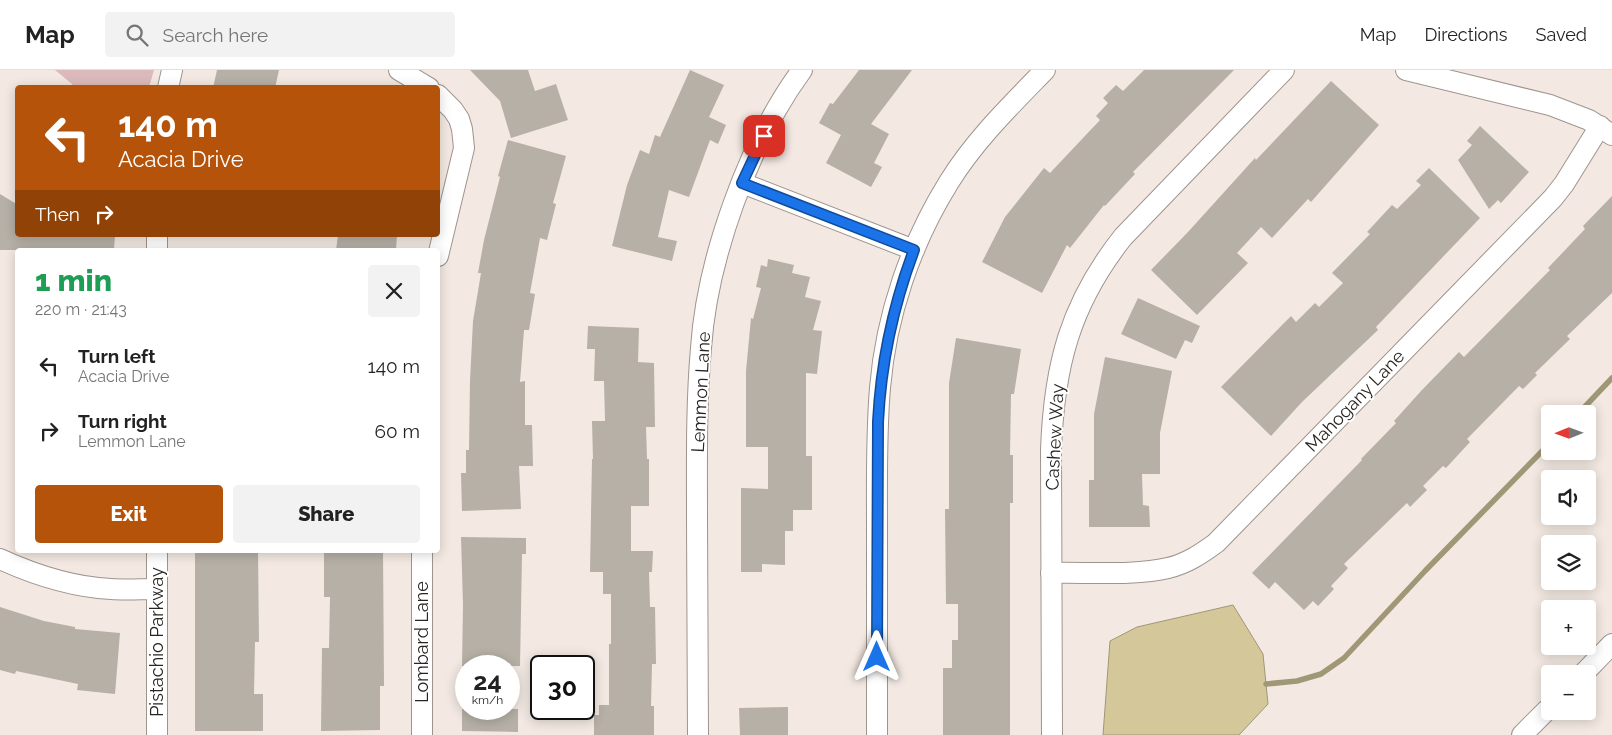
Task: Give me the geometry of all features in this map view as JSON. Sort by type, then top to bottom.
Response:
[{"type":"street","points":[[169,85],[172,70]]},
{"type":"street","points":[[400,70],[424,85]]},
{"type":"street","points":[[877,735],[878,422],[880,386],[892,320],[902,283],[914,250],[949,181],[990,127],[1045,70]]},
{"type":"street","name":"Cashew Way","points":[[1052,735],[1052,414],[1056,383],[1064,350],[1090,285],[1123,237],[1284,70]]},
{"type":"street","points":[[1406,70],[1550,105],[1576,114],[1606,130]]},
{"type":"street","name":"Lemmon Lane","points":[[698,735],[697,418],[701,347],[711,280],[742,183],[771,120],[798,71]]},
{"type":"street","points":[[440,97],[459,119],[464,148],[440,248]]},
{"type":"street","name":"Mahogany Lane","points":[[1051,573],[1139,572],[1168,568],[1192,559],[1216,543],[1553,198],[1606,130]]},
{"type":"street","points":[[742,183],[914,250]]},
{"type":"street","name":"Pistachio Parkway","points":[[157,553],[157,735]]},
{"type":"street","name":"Lombard Lane","points":[[422,553],[422,735]]},
{"type":"street","points":[[0,559],[45,577],[80,586],[112,589],[157,589]]},
{"type":"street","points":[[1592,665],[1612,644]]},
{"type":"street","points":[[1522,735],[1541,716]]},
{"type":"shaded area","points":[[55,70],[154,70],[150,85],[72,84]]},
{"type":"shaded area","points":[[1233,605],[1263,654],[1268,704],[1239,735],[1103,735],[1110,641],[1137,627]]},
{"type":"building","points":[[217,70],[279,70],[276,85],[214,85]]},
{"type":"building","points":[[470,70],[528,70],[535,91],[556,84],[568,120],[511,138],[500,101]]},
{"type":"building","points":[[690,70],[724,85],[709,117],[726,125],[718,144],[710,140],[689,197],[669,190],[658,237],[677,241],[672,261],[612,246],[627,185],[640,150],[649,154],[655,135],[660,137]]},
{"type":"building","points":[[859,70],[912,70],[871,124],[889,134],[874,163],[882,167],[871,187],[826,163],[841,135],[819,123],[830,103],[833,104]]},
{"type":"building","points":[[1144,70],[1234,70],[1133,172],[1135,174],[1104,205],[1070,248],[1067,245],[1042,293],[982,262],[1005,217],[1044,168],[1050,173],[1100,120],[1096,116],[1108,103],[1103,98],[1116,85],[1123,91]]},
{"type":"building","points":[[1331,81],[1379,125],[1311,202],[1308,199],[1272,238],[1261,227],[1237,253],[1248,263],[1197,315],[1151,270],[1255,158],[1256,160]]},
{"type":"building","points":[[1480,126],[1529,172],[1501,203],[1498,200],[1489,209],[1458,160],[1472,145],[1467,141]]},
{"type":"building","points":[[508,140],[566,156],[553,203],[556,204],[547,240],[540,238],[530,293],[535,294],[529,330],[524,330],[520,382],[525,381],[525,425],[532,425],[533,466],[519,466],[521,509],[462,511],[461,473],[466,473],[466,450],[469,450],[473,321],[481,273],[478,273],[484,240],[500,177],[498,176]]},
{"type":"building","points":[[1429,168],[1480,218],[1376,327],[1378,330],[1302,402],[1271,436],[1221,387],[1291,316],[1296,322],[1315,303],[1319,307],[1343,283],[1332,273],[1370,234],[1367,232],[1392,205],[1397,209],[1421,185],[1416,181]]},
{"type":"building","points":[[0,194],[15,203],[15,237],[115,237],[114,248],[15,248],[15,250],[0,250]]},
{"type":"building","points":[[1612,196],[1612,293],[1567,336],[1570,339],[1535,373],[1537,375],[1523,389],[1519,386],[1467,439],[1470,442],[1446,468],[1443,466],[1423,486],[1427,490],[1410,507],[1407,503],[1344,564],[1348,568],[1331,586],[1334,589],[1318,606],[1313,601],[1304,610],[1275,582],[1269,589],[1252,573],[1362,460],[1396,423],[1394,421],[1459,352],[1464,357],[1550,270],[1548,268],[1585,229],[1583,226]]},
{"type":"building","points":[[338,237],[397,237],[396,248],[336,248]]},
{"type":"building","points":[[768,259],[794,265],[792,273],[810,277],[805,297],[821,301],[813,330],[822,331],[817,374],[806,373],[806,456],[812,456],[812,510],[793,510],[793,531],[785,531],[785,565],[762,564],[762,572],[741,572],[741,488],[768,489],[768,447],[746,447],[746,371],[751,318],[753,319],[761,288],[756,287],[761,265],[767,267]]},
{"type":"building","points":[[1138,298],[1200,326],[1192,343],[1185,340],[1176,359],[1121,334]]},
{"type":"building","points":[[588,326],[639,328],[638,362],[654,363],[655,427],[646,427],[647,459],[649,459],[649,506],[631,506],[631,551],[653,551],[652,572],[649,572],[650,607],[655,607],[656,664],[652,664],[651,706],[654,706],[654,735],[594,735],[594,720],[595,715],[599,715],[599,705],[609,705],[611,594],[603,594],[603,572],[590,572],[593,459],[592,421],[605,421],[604,381],[594,381],[595,349],[587,349]]},
{"type":"building","points":[[956,338],[1021,349],[1014,394],[1011,394],[1010,455],[1013,455],[1013,503],[1010,503],[1010,735],[943,735],[943,668],[952,668],[952,640],[958,640],[958,604],[946,604],[945,509],[949,509],[949,383]]},
{"type":"building","points":[[1105,357],[1172,371],[1160,433],[1160,474],[1142,474],[1143,505],[1149,506],[1150,527],[1089,527],[1089,480],[1094,480],[1094,414]]},
{"type":"building","points":[[461,537],[526,538],[526,554],[522,554],[520,666],[520,655],[462,655]]},
{"type":"building","points":[[195,553],[258,553],[259,642],[255,642],[254,694],[263,694],[263,731],[195,731]]},
{"type":"building","points":[[324,553],[383,553],[384,686],[380,686],[380,730],[321,731],[322,648],[329,648],[330,597],[324,597]]},
{"type":"building","points":[[0,607],[44,621],[75,627],[75,629],[120,633],[115,694],[77,690],[78,684],[16,671],[15,674],[0,670]]},
{"type":"building","points":[[788,707],[788,735],[740,735],[739,708]]},
{"type":"building","points":[[462,720],[518,720],[518,732],[462,731]]},
{"type":"waterway","points":[[1586,405],[1612,378]]},
{"type":"waterway","points":[[1266,684],[1297,681],[1321,674],[1344,658],[1425,571],[1541,452]]},
{"type":"route","points":[[764,136],[742,183],[914,250],[902,283],[892,320],[880,386],[878,422],[877,657]]}]
